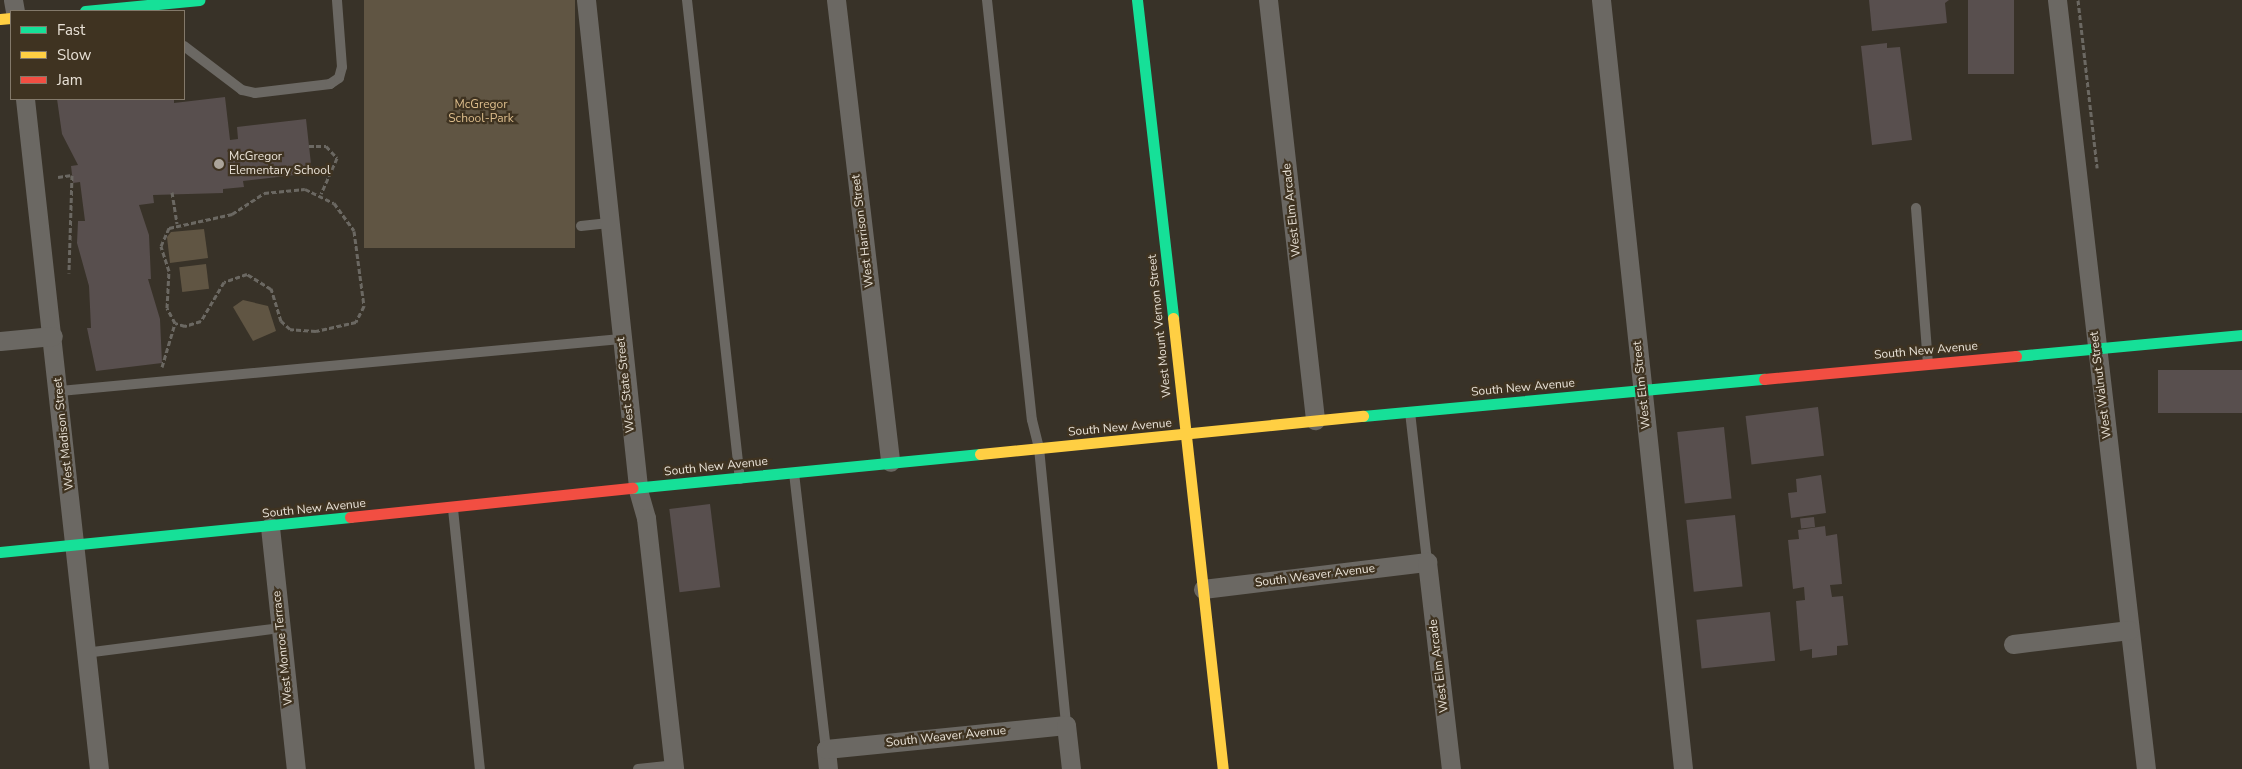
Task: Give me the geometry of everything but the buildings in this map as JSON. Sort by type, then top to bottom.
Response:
[{"type":"street","points":[[108,10],[177,7],[199,0]]},
{"type":"street","name":"West State Street","points":[[586,0],[638,490],[646,518],[674,767]]},
{"type":"street","name":"West Harrison Street","points":[[836,0],[890,462]]},
{"type":"street","name":"West Mount Vernon Street","points":[[1137,0],[1224,769]]},
{"type":"street","name":"West Elm Arcade","points":[[1268,0],[1315,420]]},
{"type":"street","name":"West Elm Street","points":[[1601,0],[1684,769]]},
{"type":"street","name":"West Walnut Street","points":[[2057,0],[2146,769]]},
{"type":"street","name":"West Madison Street","points":[[25,100],[60,391],[85,653],[99,769]]},
{"type":"street","name":"South New Avenue","points":[[0,552],[453,509],[890,462],[1186,436],[1315,420],[2096,350],[2242,335]]},
{"type":"street","points":[[0,341],[53,336]]},
{"type":"street","name":"West Monroe Terrace","points":[[270,527],[296,769]]},
{"type":"street","name":"West Elm Arcade","points":[[1427,562],[1451,769]]},
{"type":"street","name":"South Weaver Avenue","points":[[1203,589],[1427,562]]},
{"type":"street","points":[[2013,644],[2130,630]]},
{"type":"street","points":[[1066,725],[1071,769]]},
{"type":"street","name":"South Weaver Avenue","points":[[826,749],[1066,725]]},
{"type":"street","points":[[826,749],[828,769]]},
{"type":"lane","points":[[185,47],[242,90],[255,93],[330,84],[339,78],[342,67],[337,0]]},
{"type":"lane","points":[[687,0],[740,479]]},
{"type":"lane","points":[[987,0],[1032,420],[1039,448],[1066,725]]},
{"type":"lane","points":[[1916,208],[1928,365]]},
{"type":"lane","points":[[581,226],[609,223]]},
{"type":"lane","points":[[60,391],[621,339]]},
{"type":"lane","points":[[1410,412],[1427,562]]},
{"type":"lane","points":[[794,473],[826,749]]},
{"type":"lane","points":[[453,509],[480,769]]},
{"type":"lane","points":[[85,653],[281,628]]},
{"type":"lane","points":[[638,769],[674,767]]},
{"type":"path","points":[[2078,0],[2098,175]]},
{"type":"path","points":[[309,146],[326,146],[336,158],[321,194]]},
{"type":"path","points":[[58,177],[72,175],[69,273]]},
{"type":"path","points":[[155,368],[165,365],[175,323],[167,308],[169,271],[161,246],[169,228],[177,224],[232,214],[264,193],[294,188],[321,194],[342,211],[354,231],[364,306],[356,322],[316,331],[290,329],[281,321],[271,289],[246,274],[224,282],[201,321],[185,326],[175,323]]},
{"type":"path","points":[[172,192],[177,224]]},
{"type":"green space","name":"McGregor School-Park","points":[[364,0],[575,0],[575,248],[364,248]]},
{"type":"green space","points":[[204,229],[208,258],[170,263],[167,237],[171,232]]},
{"type":"green space","points":[[206,264],[209,289],[182,292],[179,267]]},
{"type":"green space","points":[[243,300],[268,306],[276,331],[253,341],[233,307]]},
{"type":"traffic: fast","points":[[95,10],[199,0]]},
{"type":"traffic: fast","points":[[1137,0],[1173,318]]},
{"type":"traffic: fast","points":[[2016,356],[2242,335]]},
{"type":"traffic: fast","points":[[1363,416],[1764,379]]},
{"type":"traffic: fast","points":[[633,488],[980,454]]},
{"type":"traffic: fast","points":[[0,552],[350,517]]},
{"type":"traffic: slow","points":[[0,19],[10,18]]},
{"type":"traffic: slow","points":[[1173,318],[1223,769]]},
{"type":"traffic: slow","points":[[980,454],[1363,416]]},
{"type":"traffic: jam","points":[[1764,379],[2016,356]]},
{"type":"traffic: jam","points":[[350,517],[633,488]]},
{"type":"place","name":"McGregor Elementary School","points":[[219,164]]}]
